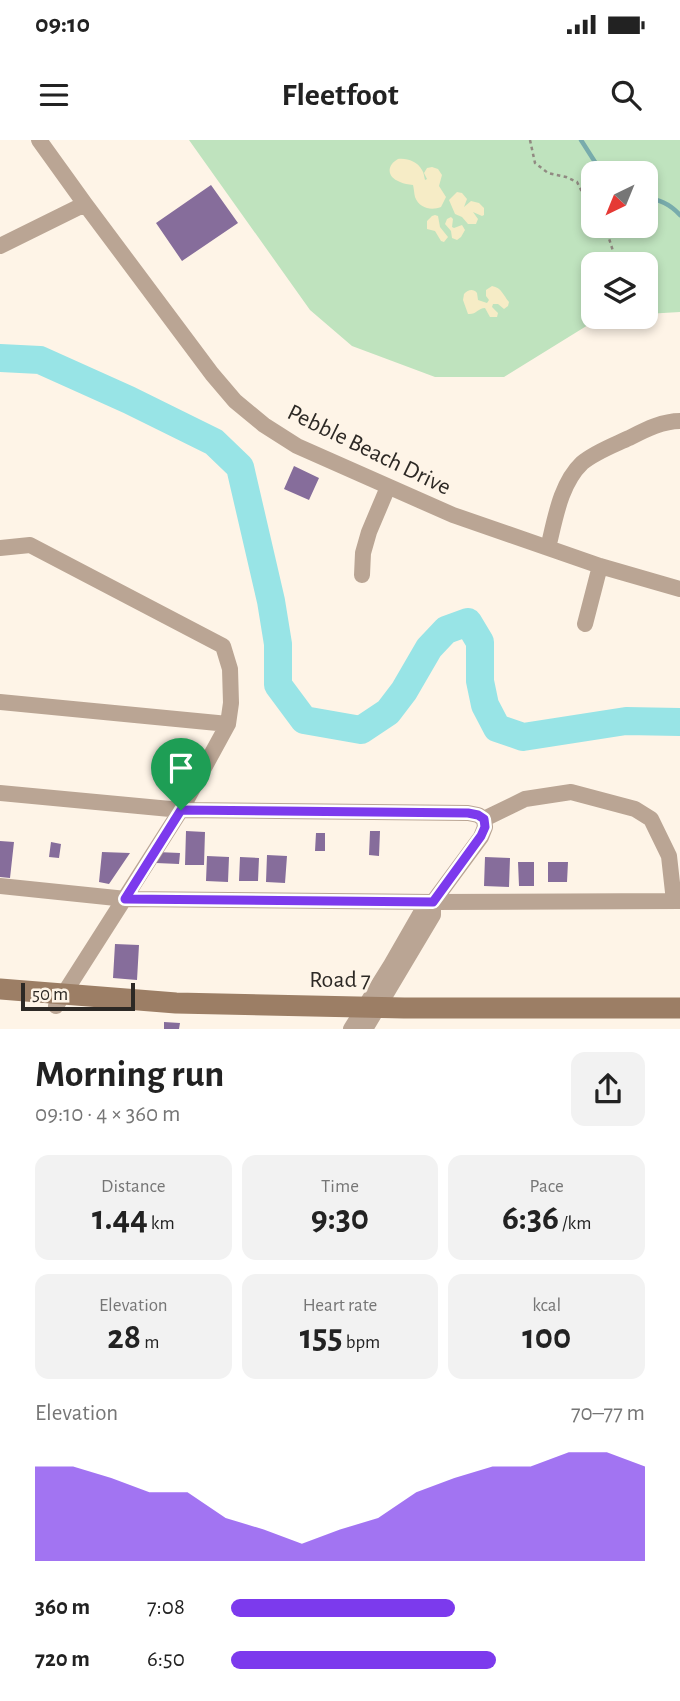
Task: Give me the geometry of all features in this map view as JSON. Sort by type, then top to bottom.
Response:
[{"type":"street","name":"Pebble Beach Drive","points":[[39,140],[212,374],[235,401],[264,425],[297,446],[453,515],[600,566],[680,589]]},
{"type":"street","points":[[0,246],[85,204]]},
{"type":"street","points":[[548,548],[568,481],[582,464],[644,430],[670,421],[680,421]]},
{"type":"street","points":[[362,575],[363,553],[369,532],[388,487]]},
{"type":"street","points":[[0,548],[30,545],[223,646],[230,669],[231,703],[228,724],[181,810],[60,1000]]},
{"type":"street","points":[[585,624],[600,566]]},
{"type":"street","points":[[0,702],[228,724]]},
{"type":"street","points":[[0,886],[125,899],[677,901],[669,856],[651,820],[635,809],[570,792],[526,799],[484,819]]},
{"type":"street","points":[[0,793],[181,810],[478,815],[484,819],[485,827],[481,836],[433,902],[422,911],[366,1017]]},
{"type":"street","name":"Road 7","points":[[0,989],[60,1000]]},
{"type":"street","name":"Road 7","points":[[0,1001],[176,1003],[366,1017],[680,1018]]},
{"type":"street","name":"Road 7","points":[[366,1017],[680,1008]]},
{"type":"path","points":[[530,140],[535,163],[548,173],[577,182],[581,190]]},
{"type":"path","points":[[609,238],[613,251]]},
{"type":"green space","points":[[189,140],[680,140],[680,312],[658,313],[658,252],[581,252],[582,329],[504,377],[435,377],[352,346],[310,310]]},
{"type":"sand","points":[[398,159],[415,162],[423,171],[425,180],[427,179],[424,173],[427,168],[438,169],[442,175],[439,186],[446,197],[441,207],[422,206],[415,197],[413,185],[392,177],[390,168]]},
{"type":"sand","points":[[457,192],[467,199],[464,207],[471,201],[484,208],[482,216],[473,212],[478,219],[476,224],[468,224],[455,214],[449,200]]},
{"type":"sand","points":[[435,215],[448,237],[444,242],[435,231],[427,229],[427,221]]},
{"type":"sand","points":[[451,217],[452,227],[462,225],[465,230],[457,240],[452,238],[451,231],[445,224]]},
{"type":"sand","points":[[492,286],[502,292],[509,302],[508,306],[504,309],[493,304],[492,307],[498,313],[497,317],[490,317],[485,308],[468,314],[463,300],[464,294],[474,290],[478,300],[487,303],[489,300],[486,290]]},
{"type":"building","points":[[211,185],[238,223],[182,261],[156,223]]},
{"type":"building","points":[[294,466],[319,478],[309,500],[284,489]]},
{"type":"building","points":[[186,831],[205,832],[204,865],[185,865]]},
{"type":"building","points":[[370,831],[380,831],[379,856],[369,855]]},
{"type":"building","points":[[316,833],[325,833],[325,851],[315,851]]},
{"type":"building","points":[[0,841],[14,842],[10,878],[0,877]]},
{"type":"building","points":[[51,842],[61,844],[59,858],[49,857]]},
{"type":"building","points":[[102,852],[130,853],[109,884],[99,882]]},
{"type":"building","points":[[157,852],[180,853],[179,864],[156,863]]},
{"type":"building","points":[[267,855],[287,856],[285,883],[266,882]]},
{"type":"building","points":[[207,856],[229,857],[228,882],[206,881]]},
{"type":"building","points":[[240,857],[259,858],[258,881],[239,881]]},
{"type":"building","points":[[485,857],[510,858],[509,887],[484,886]]},
{"type":"building","points":[[518,862],[534,862],[534,886],[519,886]]},
{"type":"building","points":[[548,862],[568,862],[567,882],[548,882]]},
{"type":"building","points":[[115,944],[139,945],[137,980],[113,978]]},
{"type":"building","points":[[164,1022],[180,1023],[179,1029],[164,1029]]},
{"type":"waterway","points":[[581,140],[594,161]]},
{"type":"waterway","points":[[658,201],[680,215]]},
{"type":"waterway","points":[[0,358],[40,360],[129,400],[214,442],[240,467],[271,601],[278,644],[278,685],[304,720],[361,730],[388,712],[404,691],[429,648],[446,630],[468,622],[480,642],[480,681],[485,705],[497,728],[523,737],[626,721],[680,722]]},
{"type":"route","points":[[181,810],[468,813],[484,819],[485,827],[433,902],[125,899],[181,810]]}]
